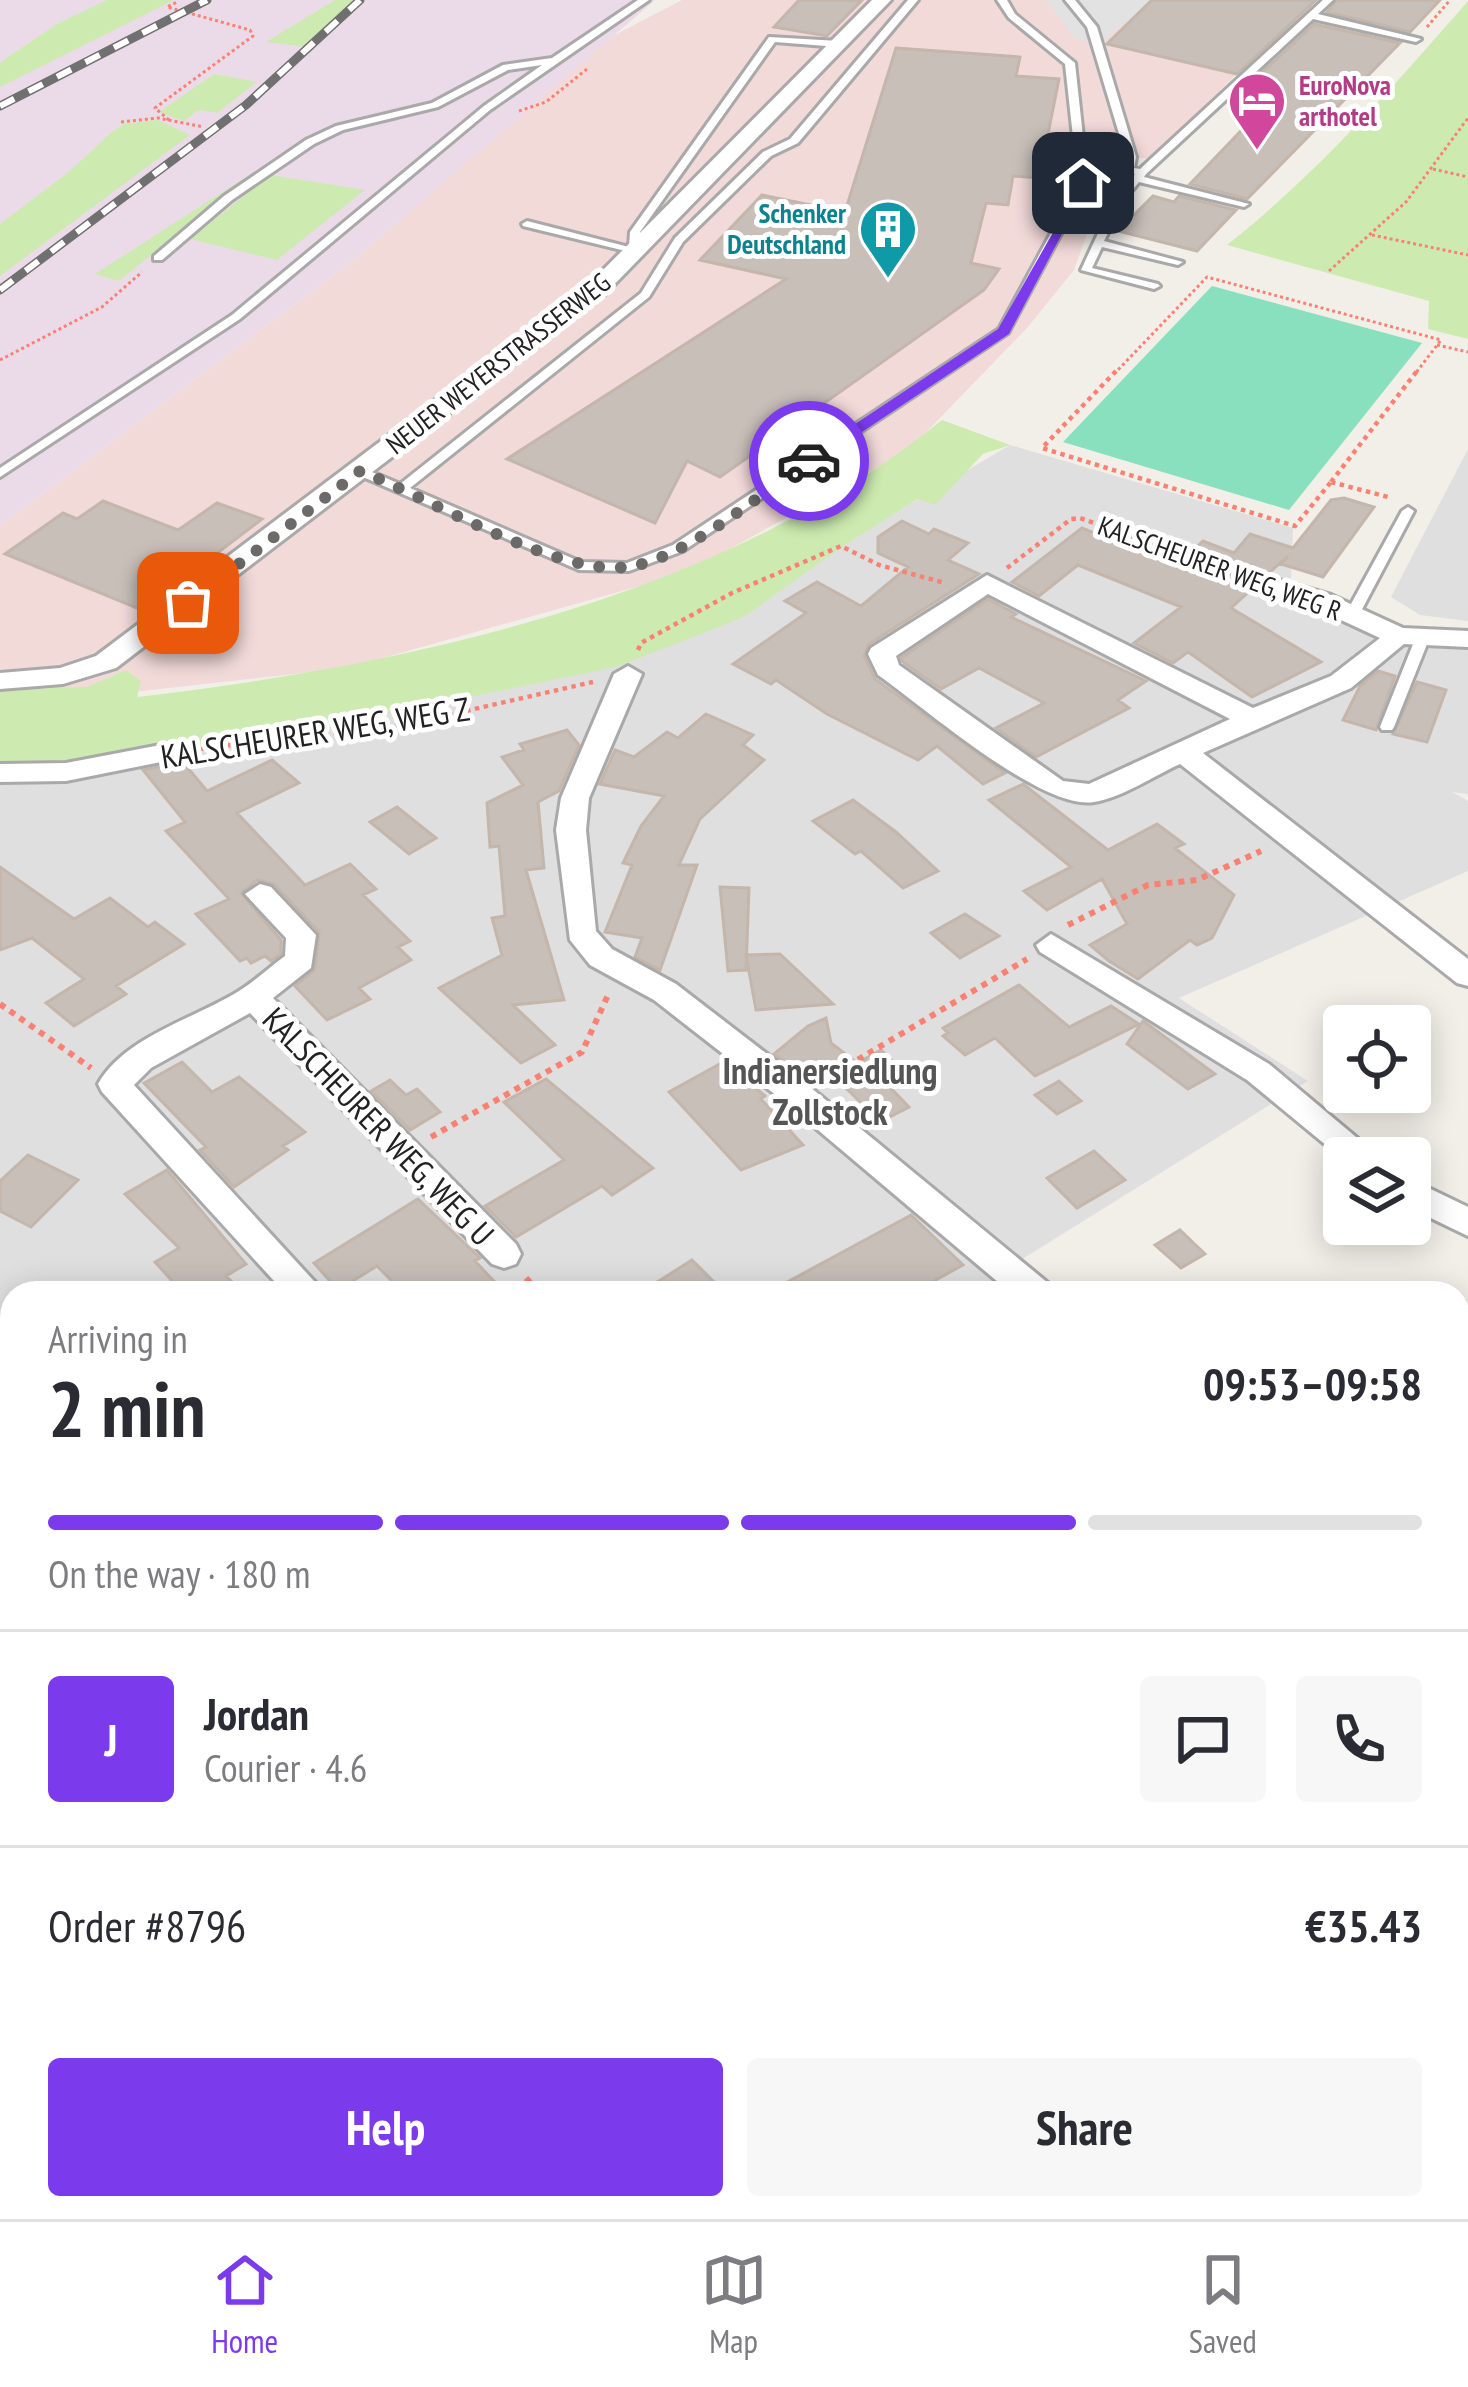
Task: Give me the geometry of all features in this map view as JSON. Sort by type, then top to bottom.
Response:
[{"type":"street","name":"NEUER WEYERSTRASSERWEG","points":[[0,681],[63,676],[106,662],[597,290],[882,0]]},
{"type":"street","name":"KALSCHEURER WEG, WEG R","points":[[1269,585],[1411,635],[1468,639]]},
{"type":"street","points":[[1252,719],[979,589],[881,654],[888,669],[1053,787],[1094,794],[1341,682],[1411,635]]},
{"type":"street","points":[[628,674],[584,766],[572,830],[580,933],[602,957],[664,992],[799,1095],[1021,1281]]},
{"type":"street","name":"KALSCHEURER WEG, WEG Z","points":[[0,773],[66,772],[171,752]]},
{"type":"street","points":[[1185,753],[1468,975]]},
{"type":"street","name":"KALSCHEURER WEG, WEG U","points":[[260,894],[301,935],[300,960],[253,998],[504,1254]]},
{"type":"street","points":[[1052,945],[1258,1072],[1338,1137]]},
{"type":"street","points":[[253,998],[140,1060],[114,1084],[297,1281]]},
{"type":"street","points":[[1431,1203],[1468,1223]]},
{"type":"lane","points":[[0,473],[236,317],[487,108],[644,0]]},
{"type":"lane","points":[[401,489],[645,295],[679,240],[767,154],[794,141],[914,0]]},
{"type":"lane","points":[[360,471],[579,566],[629,567],[679,548],[1004,331],[1083,183],[1070,63],[1012,16],[1002,0]]},
{"type":"lane","points":[[1070,0],[1092,27],[1131,157],[1129,170],[1244,205]]},
{"type":"lane","points":[[1154,286],[1086,270],[1119,199],[1328,0]]},
{"type":"lane","points":[[1313,16],[1416,39]]},
{"type":"lane","points":[[527,224],[634,252],[635,232],[772,40],[839,44]]},
{"type":"lane","points":[[158,258],[227,198],[310,142],[340,128],[435,105],[506,67],[555,60]]},
{"type":"lane","points":[[1098,243],[1178,262]]},
{"type":"lane","points":[[1352,615],[1408,511]]},
{"type":"lane","points":[[1387,727],[1411,635]]},
{"type":"path","points":[[1416,39],[1450,0]]},
{"type":"path","points":[[169,120],[154,109],[253,36],[250,30],[167,7],[177,2]]},
{"type":"path","points":[[1329,271],[1433,169],[1468,118]]},
{"type":"path","points":[[121,122],[169,120],[204,127]]},
{"type":"path","points":[[1433,169],[1468,177]]},
{"type":"path","points":[[1369,235],[1468,255]]},
{"type":"path","points":[[0,360],[102,307],[158,258]]},
{"type":"path","points":[[1207,277],[1441,340],[1331,482],[1295,526],[1042,448],[1207,277]]},
{"type":"path","points":[[1437,345],[1468,352]]},
{"type":"path","points":[[1331,482],[1398,500],[1408,511]]},
{"type":"path","name":"KALSCHEURER WEG, WEG R","points":[[979,589],[1080,518],[1269,585]]},
{"type":"path","points":[[628,674],[641,644],[731,593],[841,546],[879,565],[979,589]]},
{"type":"path","name":"KALSCHEURER WEG, WEG Z","points":[[171,752],[413,723],[628,674]]},
{"type":"path","points":[[407,1151],[582,1052],[592,1041],[595,1015],[627,973]]},
{"type":"path","points":[[0,1004],[114,1084]]},
{"type":"shaded area","points":[[0,0],[655,0],[355,259],[0,526]]},
{"type":"shaded area","points":[[682,0],[1311,0],[1151,159],[1115,156],[1074,270],[1027,328],[909,450],[686,573],[347,668],[79,698],[0,672],[0,526],[355,259],[607,39]]},
{"type":"shaded area","points":[[1046,0],[1151,0],[1102,43],[1076,39]]},
{"type":"shaded area","points":[[1010,445],[1293,528],[1291,579],[1408,640],[1468,648],[1468,794],[1452,792],[1468,801],[1468,871],[1179,998],[1308,1081],[1016,1263],[1038,1281],[0,1281],[0,750],[171,741],[873,526]]},
{"type":"shaded area","points":[[1468,449],[1468,621],[1420,615],[1391,597]]},
{"type":"green space","points":[[107,0],[174,0],[0,87],[0,63],[57,24]]},
{"type":"green space","points":[[335,0],[353,0],[306,47],[266,42]]},
{"type":"green space","points":[[1468,1],[1468,339],[1428,329],[1429,301],[1227,245],[1323,159]]},
{"type":"green space","points":[[214,74],[257,82],[217,113],[199,110],[184,121],[159,112]]},
{"type":"green space","points":[[158,120],[190,135],[0,276],[0,224],[113,131],[124,124]]},
{"type":"green space","points":[[270,175],[365,190],[277,260],[190,239]]},
{"type":"green space","points":[[246,177],[119,281],[95,274]]},
{"type":"green space","points":[[1212,286],[1422,343],[1289,510],[1063,442]]},
{"type":"green space","points":[[942,420],[1010,445],[983,454],[935,505],[918,499],[744,617],[616,667],[275,737],[57,769],[0,767],[0,690],[87,687],[126,670],[141,681],[137,697],[241,683],[454,642],[560,613],[663,577],[763,533],[856,481]]},
{"type":"building","points":[[799,0],[862,0],[827,36],[774,27]]},
{"type":"building","points":[[1152,0],[1316,0],[1237,74],[1107,44]]},
{"type":"building","points":[[1337,0],[1440,0],[1410,32],[1327,12]]},
{"type":"building","points":[[1314,24],[1400,43],[1247,199],[1190,184],[1279,91],[1268,88],[1274,82],[1256,78]]},
{"type":"building","name":"Schenker Deutschland","points":[[896,48],[1020,57],[1016,76],[1059,79],[1045,149],[1070,151],[1067,180],[1013,176],[1008,205],[986,203],[971,263],[999,269],[984,290],[720,477],[687,461],[655,523],[507,459],[786,279],[700,260],[762,195],[845,212]]},
{"type":"building","points":[[1153,196],[1174,202],[1179,196],[1236,210],[1197,251],[1118,231]]},
{"type":"building","points":[[1344,498],[1374,507],[1323,577],[1281,564],[1288,556],[1269,573],[1256,577],[1253,588],[1231,608],[1321,662],[1252,697],[1188,652],[1173,663],[1134,643],[1181,607],[1078,565],[1039,596],[1012,582],[1082,528],[1176,567],[1203,541],[1234,553],[1250,534],[1293,548],[1331,500]]},
{"type":"building","points":[[103,501],[178,530],[217,503],[262,519],[142,610],[5,554],[63,513],[77,519]]},
{"type":"building","points":[[902,521],[929,534],[934,529],[968,543],[948,560],[979,574],[869,644],[864,656],[875,679],[1005,773],[983,784],[937,746],[918,760],[827,714],[776,680],[771,684],[733,664],[806,613],[785,601],[817,582],[861,606],[908,567],[878,553],[878,537]]},
{"type":"building","points":[[988,599],[1016,614],[1011,617],[1146,681],[1118,700],[1129,708],[1036,757],[996,728],[1044,703],[979,668],[941,689],[903,662],[901,658]]},
{"type":"building","points":[[1378,671],[1395,676],[1376,730],[1343,720],[1360,686]]},
{"type":"building","points":[[1417,682],[1446,690],[1427,742],[1393,734]]},
{"type":"building","points":[[706,714],[753,735],[743,745],[764,760],[700,819],[679,865],[697,865],[660,970],[635,957],[642,938],[605,932],[632,865],[623,863],[641,826],[664,796],[600,784],[615,750],[634,757],[667,732],[678,738]]},
{"type":"building","points":[[567,730],[579,745],[559,791],[538,802],[544,868],[526,870],[564,1000],[513,1005],[555,1045],[521,1063],[439,988],[502,955],[492,918],[505,916],[499,846],[490,847],[487,803],[523,785],[502,757],[524,750],[520,744]]},
{"type":"building","points":[[272,760],[299,783],[237,813],[305,885],[350,864],[376,889],[363,895],[410,941],[398,947],[411,960],[359,988],[370,999],[327,1020],[295,986],[315,969],[319,932],[274,884],[257,880],[241,893],[281,940],[281,954],[271,961],[265,956],[251,963],[247,958],[240,961],[196,914],[229,899],[166,831],[185,822],[143,770],[183,762],[207,791]]},
{"type":"building","points":[[1023,784],[1108,850],[1157,824],[1184,844],[1175,848],[1234,895],[1212,938],[1197,945],[1190,940],[1138,979],[1109,961],[1090,945],[1127,924],[1102,879],[1047,910],[1024,891],[1071,867],[989,800]]},
{"type":"building","points":[[853,800],[938,871],[903,888],[861,851],[855,854],[813,821]]},
{"type":"building","points":[[397,807],[436,838],[409,854],[370,822]]},
{"type":"building","points":[[0,867],[74,919],[110,898],[148,927],[155,922],[184,944],[116,986],[126,994],[74,1026],[46,1003],[84,979],[32,938],[0,950]]},
{"type":"building","points":[[720,887],[749,888],[746,970],[728,971]]},
{"type":"building","points":[[965,914],[999,936],[960,958],[931,933]]},
{"type":"building","points":[[780,954],[833,1004],[756,1010],[746,955]]},
{"type":"building","points":[[1019,985],[1069,1027],[1111,1006],[1139,1024],[1035,1076],[995,1038],[965,1055],[943,1036],[948,1033],[943,1028]]},
{"type":"building","points":[[826,1018],[831,1043],[857,1063],[881,1050],[903,1071],[884,1081],[909,1107],[880,1122],[825,1067],[814,1075],[802,1075],[774,1054],[808,1026]]},
{"type":"building","points":[[1143,1021],[1215,1074],[1188,1089],[1127,1044]]},
{"type":"building","points":[[725,1061],[765,1096],[761,1099],[803,1145],[741,1170],[669,1092]]},
{"type":"building","points":[[182,1062],[212,1092],[239,1077],[305,1132],[283,1146],[288,1150],[234,1187],[200,1150],[206,1147],[144,1083]]},
{"type":"building","points":[[546,1079],[653,1168],[612,1195],[602,1186],[516,1237],[485,1206],[564,1160],[504,1102]]},
{"type":"building","points":[[390,1080],[406,1095],[417,1089],[440,1112],[410,1130],[371,1091]]},
{"type":"building","points":[[1059,1081],[1081,1101],[1057,1114],[1035,1095]]},
{"type":"building","points":[[1094,1151],[1125,1180],[1077,1208],[1047,1178]]},
{"type":"building","points":[[28,1155],[78,1180],[31,1227],[0,1211],[0,1181]]},
{"type":"building","points":[[167,1170],[246,1264],[226,1276],[231,1281],[172,1281],[155,1262],[179,1248],[125,1194]]},
{"type":"building","points":[[418,1199],[480,1258],[475,1261],[494,1281],[392,1281],[377,1266],[353,1281],[330,1281],[314,1263]]},
{"type":"building","points":[[911,1215],[963,1265],[934,1281],[789,1281]]},
{"type":"building","points":[[1180,1230],[1205,1254],[1181,1268],[1155,1245]]},
{"type":"building","points":[[692,1260],[713,1281],[659,1281]]},
{"type":"railway","points":[[0,106],[207,0]]},
{"type":"railway","points":[[0,290],[246,105],[360,0]]},
{"type":"way so far","points":[[188,603],[360,471],[579,566],[629,567],[679,548],[809,461]]},
{"type":"place","name":"EuroNova arthotel","points":[[1257,152]]},
{"type":"place","name":"Schenker Deutschland","points":[[888,280]]},
{"type":"district","name":"Indianersiedlung Zollstock","points":[[830,1090]]},
{"type":"route","points":[[809,461],[1004,331],[1083,183]]}]
